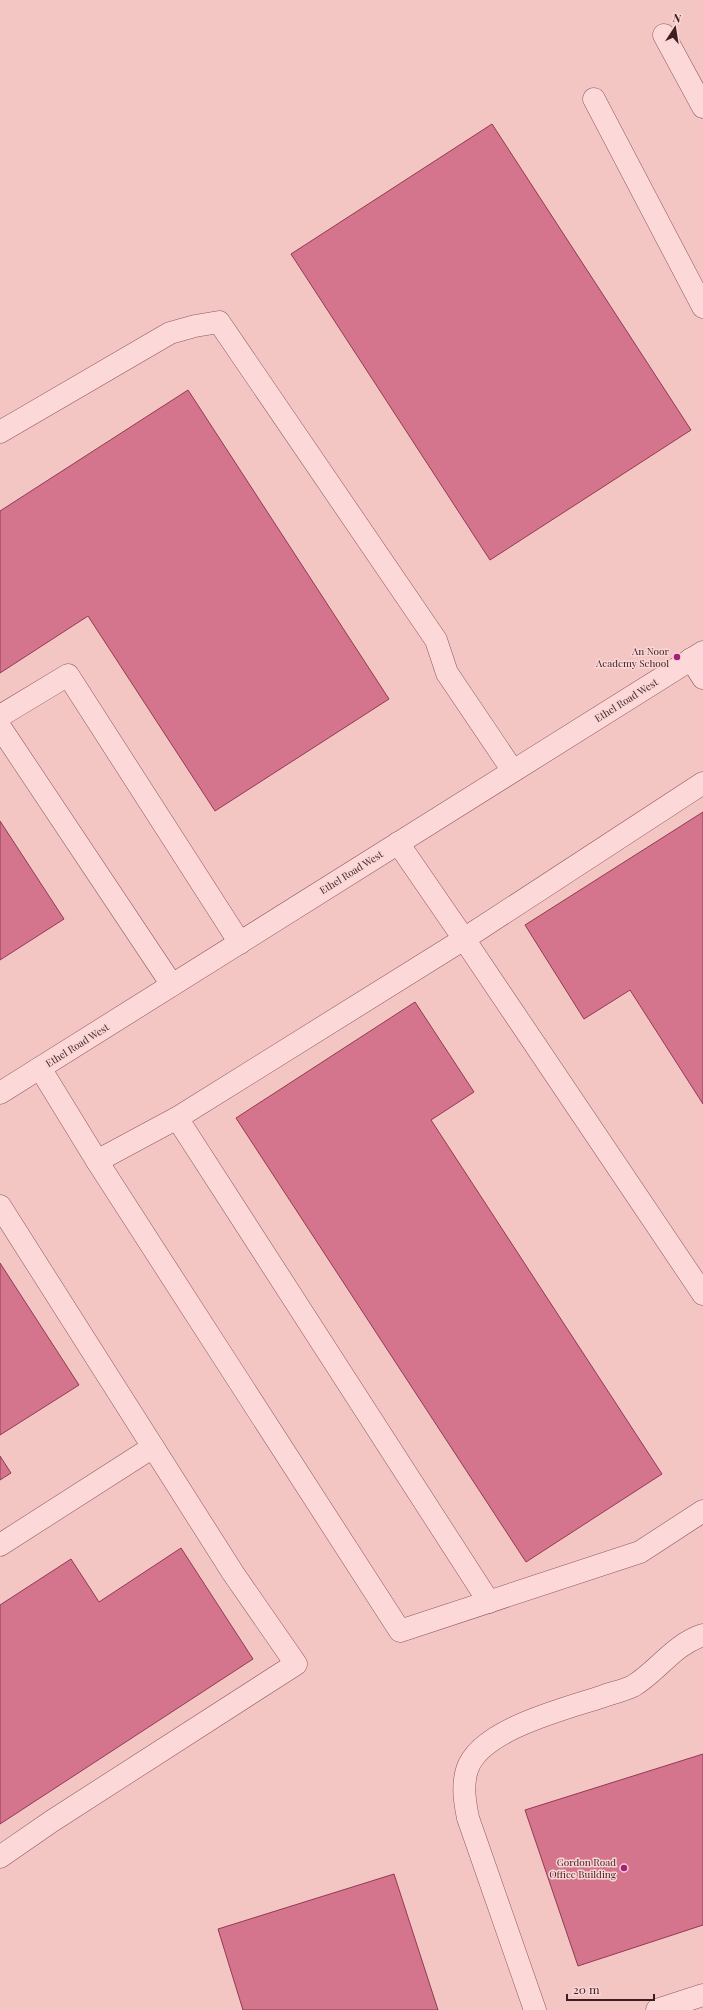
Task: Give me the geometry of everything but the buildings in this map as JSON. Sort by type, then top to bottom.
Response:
[{"type":"street","points":[[664,35],[703,107]]},
{"type":"street","points":[[594,99],[703,307]]},
{"type":"street","points":[[0,432],[170,333],[195,326],[219,322],[436,640],[447,673],[513,771]]},
{"type":"street","points":[[697,655],[703,678]]},
{"type":"street","name":"Ethel Road West","points":[[0,1093],[697,655]]},
{"type":"street","points":[[0,716],[68,674],[240,942]]},
{"type":"street","points":[[0,727],[172,985]]},
{"type":"street","points":[[97,1161],[177,1118],[464,939],[703,783]]},
{"type":"street","points":[[398,843],[703,1294]]},
{"type":"street","points":[[40,1068],[97,1161],[400,1631],[640,1552],[703,1511]]},
{"type":"street","points":[[177,1118],[489,1602]]},
{"type":"street","points":[[0,1206],[232,1573],[296,1664],[52,1821],[0,1857]]},
{"type":"street","points":[[0,1545],[153,1448]]},
{"type":"street","points":[[535,2010],[468,1818],[464,1796],[467,1770],[476,1753],[498,1736],[535,1719],[632,1686],[689,1639],[703,1635]]},
{"type":"street","points":[[657,2010],[703,1995]]},
{"type":"place","name":"An Noor Academy School","points":[[677,657]]},
{"type":"place","name":"Gordon Road Office Building","points":[[624,1868]]}]
